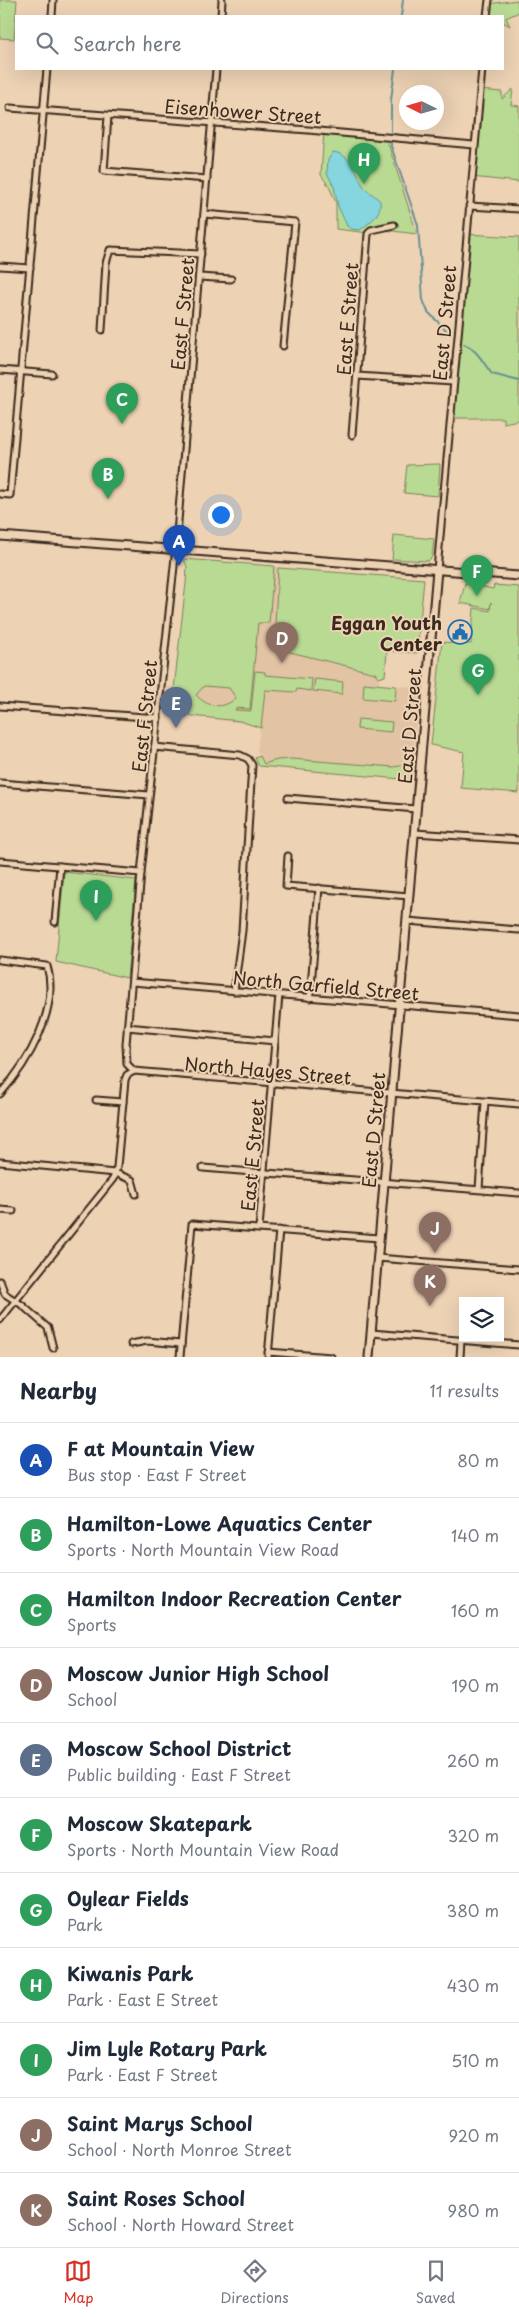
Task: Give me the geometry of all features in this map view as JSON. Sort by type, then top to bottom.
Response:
[{"type":"street","points":[[52,15],[54,0]]},
{"type":"street","points":[[221,15],[222,0]]},
{"type":"street","points":[[487,15],[488,0]]},
{"type":"street","points":[[0,494],[10,495],[47,70]]},
{"type":"street","name":"East F Street","points":[[134,1072],[127,1064],[125,1058],[127,1027],[149,795],[176,550],[216,70]]},
{"type":"street","name":"East D Street","points":[[369,1357],[482,70]]},
{"type":"street","name":"Eisenhower Street","points":[[10,108],[397,137],[474,145]]},
{"type":"street","points":[[108,116],[104,171],[207,179]]},
{"type":"street","points":[[469,206],[519,209]]},
{"type":"street","points":[[204,214],[295,222],[283,346]]},
{"type":"street","name":"East E Street","points":[[352,435],[368,234],[371,230],[394,225]]},
{"type":"street","points":[[102,330],[108,253],[113,249],[201,254]]},
{"type":"street","points":[[0,266],[30,268]]},
{"type":"street","points":[[199,277],[231,279]]},
{"type":"street","points":[[0,370],[52,374]]},
{"type":"street","points":[[357,376],[454,382]]},
{"type":"street","points":[[0,536],[519,576]]},
{"type":"street","points":[[0,706],[158,718]]},
{"type":"street","points":[[154,747],[240,755],[252,765],[242,931],[234,991]]},
{"type":"street","points":[[0,783],[149,795]]},
{"type":"street","points":[[288,798],[416,809]]},
{"type":"street","points":[[414,833],[519,840]]},
{"type":"street","points":[[288,856],[286,886],[409,896]]},
{"type":"street","points":[[0,861],[141,873]]},
{"type":"street","points":[[55,922],[60,866]]},
{"type":"street","points":[[310,998],[319,888]]},
{"type":"street","points":[[407,921],[519,930]]},
{"type":"street","points":[[0,960],[47,966],[49,994],[44,1020],[31,1052],[0,1094]]},
{"type":"street","name":"North Garfield Street","points":[[132,982],[519,1015]]},
{"type":"street","name":"East E Street","points":[[259,1228],[279,995]]},
{"type":"street","points":[[127,1027],[275,1041]]},
{"type":"street","points":[[0,1320],[114,1179],[125,1080],[127,1075],[134,1072]]},
{"type":"street","name":"North Hayes Street","points":[[134,1072],[519,1104]]},
{"type":"street","points":[[96,1100],[123,1102]]},
{"type":"street","points":[[479,1189],[485,1102]]},
{"type":"street","points":[[0,1162],[115,1173],[132,1180],[136,1194]]},
{"type":"street","points":[[203,1168],[519,1193]]},
{"type":"street","points":[[0,1210],[13,1211]]},
{"type":"street","points":[[180,1357],[192,1224],[379,1238]]},
{"type":"street","points":[[279,1230],[268,1355],[331,1357]]},
{"type":"street","points":[[377,1258],[519,1269]]},
{"type":"street","points":[[0,1281],[5,1294],[48,1328],[53,1348]]},
{"type":"street","points":[[371,1333],[459,1341]]},
{"type":"street","points":[[131,1344],[147,1342],[181,1344]]},
{"type":"street","points":[[460,1357],[461,1342]]},
{"type":"street","points":[[476,1342],[519,1345]]},
{"type":"shaded area","points":[[184,559],[393,577],[385,676],[379,678],[379,684],[419,688],[411,780],[259,766],[255,758],[260,755],[257,751],[260,728],[257,725],[191,716],[180,702],[174,689],[186,583],[187,567]]},
{"type":"green space","points":[[0,0],[17,0],[14,39],[0,38]]},
{"type":"green space","points":[[517,0],[519,12],[506,18],[510,26],[504,23],[504,15],[487,15],[488,4]]},
{"type":"green space","points":[[513,89],[511,105],[519,106],[519,182],[471,177],[480,90],[502,92],[502,99]]},
{"type":"green space","points":[[324,131],[386,137],[417,234],[376,229],[369,233],[336,229],[336,203],[329,186],[321,175]]},
{"type":"green space","points":[[466,234],[519,237],[519,420],[503,423],[503,418],[450,418]]},
{"type":"green space","points":[[440,464],[438,496],[404,493],[407,465]]},
{"type":"green space","points":[[394,535],[434,539],[432,557],[428,561],[392,559]]},
{"type":"green space","points":[[184,559],[274,566],[269,623],[258,623],[250,709],[237,708],[235,710],[251,711],[255,671],[265,672],[265,675],[312,679],[311,691],[297,689],[296,692],[265,690],[261,728],[240,721],[191,716],[180,702],[174,689],[187,567]],"holes":[[[204,686],[229,688],[236,698],[226,704],[215,706],[205,702],[196,695]]]},
{"type":"green space","points":[[278,568],[424,579],[417,653],[387,651],[385,676],[379,678],[375,673],[282,650],[277,641],[285,625],[275,624]]},
{"type":"green space","points":[[465,583],[493,589],[494,585],[519,587],[519,793],[461,788],[464,752],[431,745],[442,642],[471,644],[474,608],[490,611],[491,602],[490,609],[460,603]]},
{"type":"green space","points":[[315,679],[343,682],[342,694],[313,691]]},
{"type":"green space","points":[[364,683],[396,686],[395,701],[363,698]]},
{"type":"green space","points":[[358,719],[392,722],[391,732],[357,729]]},
{"type":"green space","points":[[260,756],[264,764],[277,760],[292,759],[394,767],[405,765],[413,758],[411,780],[259,766],[255,758]]},
{"type":"green space","points":[[64,872],[136,880],[127,978],[56,962]]},
{"type":"water","points":[[333,152],[339,153],[348,160],[355,169],[362,184],[380,201],[377,214],[360,230],[351,229],[347,226],[338,206],[334,187],[327,173],[328,160]]},
{"type":"waterway","points":[[401,15],[403,0]]},
{"type":"waterway","points":[[395,70],[391,100],[391,146],[418,225],[423,300],[428,312],[449,333]]},
{"type":"waterway","points":[[464,344],[477,353],[492,374],[519,381]]},
{"type":"place","name":"Kiwanis Park","points":[[364,184]]},
{"type":"place","name":"Hamilton Indoor Recreation Center","points":[[122,424]]},
{"type":"place","name":"Hamilton-Lowe Aquatics Center","points":[[108,499]]},
{"type":"place","name":"F at Mountain View","points":[[179,566]]},
{"type":"place","name":"Moscow Skatepark","points":[[477,596]]},
{"type":"place","name":"Eggan Youth Center","points":[[460,632]]},
{"type":"place","name":"Moscow Junior High School","points":[[282,663]]},
{"type":"place","name":"Oylear Fields","points":[[478,695]]},
{"type":"place","name":"Moscow School District","points":[[176,728]]},
{"type":"place","name":"Jim Lyle Rotary Park","points":[[96,921]]},
{"type":"place","name":"Saint Marys School","points":[[435,1253]]},
{"type":"place","name":"Saint Roses School","points":[[430,1306]]}]
